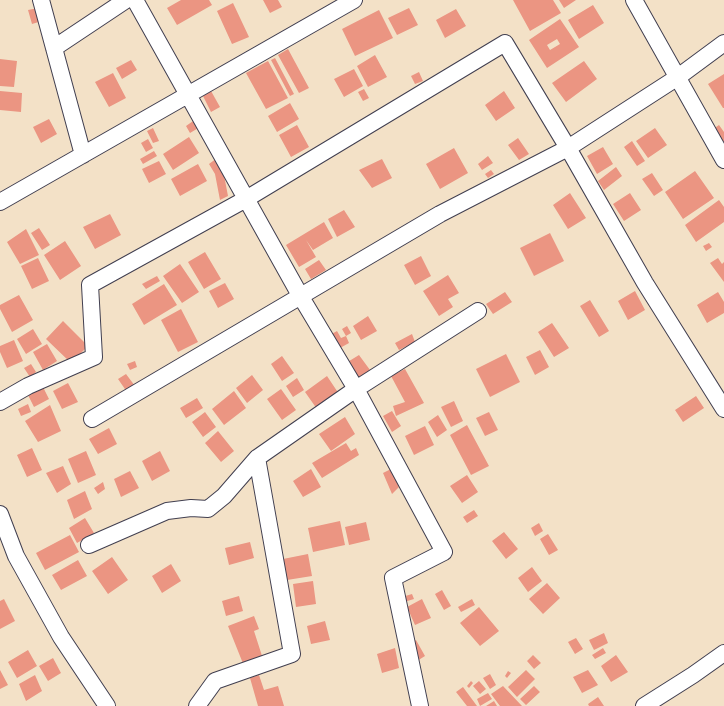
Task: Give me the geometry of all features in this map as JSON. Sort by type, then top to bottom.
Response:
[{"type":"street","points":[[41,0],[83,155]]},
{"type":"street","points":[[54,48],[126,0]]},
{"type":"street","points":[[135,0],[301,297],[356,389],[444,552],[393,578],[420,706]]},
{"type":"street","points":[[0,202],[354,0]]},
{"type":"street","points":[[634,0],[724,160]]},
{"type":"street","points":[[0,402],[28,386],[94,356],[90,285],[246,199],[505,43],[568,148],[645,284],[724,409]]},
{"type":"street","points":[[92,419],[440,214],[568,148],[678,78],[724,43]]},
{"type":"street","points":[[89,545],[167,511],[191,508],[208,509],[224,496],[257,458],[356,389],[478,311]]},
{"type":"street","points":[[197,706],[215,681],[292,654],[257,458]]},
{"type":"street","points":[[0,514],[16,556],[61,637],[103,704]]},
{"type":"street","points":[[644,706],[693,675],[724,653]]},
{"type":"building","points":[[181,0],[209,0],[212,5],[177,25],[167,8]]},
{"type":"building","points":[[263,0],[278,0],[282,7],[270,13]]},
{"type":"building","points":[[513,0],[553,0],[561,13],[530,31]]},
{"type":"building","points":[[559,0],[576,0],[564,8]]},
{"type":"building","points":[[233,3],[249,37],[232,44],[217,11]]},
{"type":"building","points":[[593,5],[604,23],[579,39],[568,20]]},
{"type":"building","points":[[38,8],[42,21],[32,24],[28,10]]},
{"type":"building","points":[[409,8],[418,25],[397,35],[388,18]]},
{"type":"building","points":[[456,9],[466,26],[445,38],[436,20]]},
{"type":"building","points":[[379,10],[393,38],[355,56],[342,29]]},
{"type":"building","points":[[560,19],[579,47],[547,68],[529,40]],"holes":[[[557,39],[560,44],[550,50],[547,45]]]},
{"type":"building","points":[[288,49],[309,88],[299,93],[278,55]]},
{"type":"building","points":[[375,55],[387,77],[368,87],[357,66]]},
{"type":"building","points":[[275,58],[294,94],[290,96],[271,60]]},
{"type":"building","points":[[0,59],[17,61],[14,87],[0,86]]},
{"type":"building","points":[[131,60],[137,70],[122,79],[116,68]]},
{"type":"building","points":[[268,61],[288,98],[266,109],[246,73]]},
{"type":"building","points":[[584,61],[597,79],[566,102],[552,83]]},
{"type":"building","points":[[354,69],[363,86],[344,97],[334,79]]},
{"type":"building","points":[[419,72],[423,81],[415,84],[411,76]]},
{"type":"building","points":[[113,73],[126,98],[109,107],[95,82]]},
{"type":"building","points":[[724,74],[724,108],[723,108],[708,84]]},
{"type":"building","points":[[364,89],[369,98],[363,101],[358,92]]},
{"type":"building","points":[[0,91],[22,93],[21,112],[0,110]]},
{"type":"building","points":[[211,91],[220,107],[211,112],[203,96]]},
{"type":"building","points":[[504,91],[515,108],[496,121],[485,105]]},
{"type":"building","points":[[290,103],[299,119],[277,132],[268,116]]},
{"type":"building","points":[[49,119],[57,134],[41,143],[33,127]]},
{"type":"building","points":[[196,119],[200,127],[190,133],[186,126]]},
{"type":"building","points":[[297,125],[309,147],[291,157],[279,135]]},
{"type":"building","points":[[719,125],[724,132],[724,141],[721,143],[712,130]]},
{"type":"building","points":[[153,128],[159,141],[153,143],[147,131]]},
{"type":"building","points":[[655,128],[667,145],[648,158],[636,141]]},
{"type":"building","points":[[189,137],[199,153],[173,170],[163,154]]},
{"type":"building","points":[[518,138],[529,154],[519,160],[508,145]]},
{"type":"building","points":[[148,139],[153,148],[146,152],[141,143]]},
{"type":"building","points":[[632,141],[645,161],[637,166],[624,147]]},
{"type":"building","points":[[603,147],[613,164],[597,174],[587,156]]},
{"type":"building","points":[[454,148],[468,173],[440,189],[426,164]]},
{"type":"building","points":[[154,151],[157,156],[143,164],[140,159]]},
{"type":"building","points":[[488,156],[493,163],[482,170],[478,164]]},
{"type":"building","points":[[217,158],[223,170],[228,196],[220,200],[215,174],[209,164]]},
{"type":"building","points":[[382,159],[392,178],[372,188],[359,170]]},
{"type":"building","points":[[159,161],[166,174],[149,183],[142,169]]},
{"type":"building","points":[[198,164],[207,181],[180,196],[171,179]]},
{"type":"building","points":[[616,167],[622,176],[604,190],[598,181]]},
{"type":"building","points":[[491,170],[494,174],[488,178],[485,174]]},
{"type":"building","points":[[695,171],[714,198],[683,219],[665,192]]},
{"type":"building","points":[[652,173],[663,190],[654,196],[642,179]]},
{"type":"building","points":[[570,193],[586,218],[568,229],[553,205]]},
{"type":"building","points":[[630,193],[641,210],[624,221],[613,204]]},
{"type":"building","points":[[719,200],[724,207],[724,222],[696,242],[685,225]]},
{"type":"building","points":[[344,210],[355,227],[337,237],[328,219]]},
{"type":"building","points":[[110,214],[121,235],[95,249],[83,227]]},
{"type":"building","points":[[324,222],[333,238],[313,250],[306,240],[316,257],[299,267],[286,245]]},
{"type":"building","points":[[39,228],[50,245],[42,250],[31,233]]},
{"type":"building","points":[[26,229],[39,255],[20,264],[7,242]]},
{"type":"building","points":[[550,233],[564,261],[534,276],[520,248]]},
{"type":"building","points":[[65,241],[81,266],[60,280],[44,255]]},
{"type":"building","points":[[709,243],[712,247],[706,251],[703,246]]},
{"type":"building","points":[[205,252],[221,279],[204,289],[188,262]]},
{"type":"building","points":[[421,256],[431,276],[415,285],[404,265]]},
{"type":"building","points":[[38,258],[49,281],[32,289],[21,266]]},
{"type":"building","points":[[718,258],[722,264],[724,262],[724,282],[710,263]]},
{"type":"building","points":[[319,260],[326,270],[311,279],[305,269]]},
{"type":"building","points":[[180,264],[199,292],[182,303],[163,276]]},
{"type":"building","points":[[448,275],[459,293],[448,299],[453,307],[439,316],[423,291]]},
{"type":"building","points":[[157,276],[160,281],[146,289],[142,284]]},
{"type":"building","points":[[225,283],[234,299],[218,308],[209,291]]},
{"type":"building","points":[[164,284],[177,305],[144,325],[132,304]]},
{"type":"building","points":[[635,291],[645,310],[628,320],[618,301]]},
{"type":"building","points":[[505,292],[512,302],[493,314],[486,304]]},
{"type":"building","points":[[718,292],[724,302],[724,313],[707,323],[697,305]]},
{"type":"building","points":[[19,295],[33,320],[12,332],[0,309],[0,305]]},
{"type":"building","points":[[590,300],[609,331],[599,337],[580,306]]},
{"type":"building","points":[[181,309],[198,342],[178,352],[161,320]]},
{"type":"building","points":[[368,316],[377,331],[361,340],[353,326]]},
{"type":"building","points":[[63,321],[88,346],[71,363],[46,339]]},
{"type":"building","points":[[552,323],[569,348],[554,357],[538,332]]},
{"type":"building","points":[[347,326],[351,333],[346,336],[342,329]]},
{"type":"building","points":[[33,329],[42,344],[26,354],[17,339]]},
{"type":"building","points":[[337,331],[341,338],[346,336],[349,343],[340,348],[328,336]]},
{"type":"building","points":[[412,334],[415,342],[399,350],[395,343]]},
{"type":"building","points":[[14,340],[23,361],[7,368],[0,352],[0,346]]},
{"type":"building","points":[[47,344],[57,361],[43,370],[33,352]]},
{"type":"building","points":[[540,350],[549,367],[535,375],[526,357]]},
{"type":"building","points":[[506,354],[520,382],[490,397],[476,369]]},
{"type":"building","points":[[359,355],[370,370],[357,379],[346,363]]},
{"type":"building","points":[[282,356],[294,373],[282,381],[271,364]]},
{"type":"building","points":[[135,361],[137,367],[130,370],[127,364]]},
{"type":"building","points":[[31,364],[36,372],[30,377],[24,368]]},
{"type":"building","points":[[405,369],[424,403],[396,416],[393,406],[405,402],[391,376]]},
{"type":"building","points":[[126,374],[135,386],[127,392],[118,379]]},
{"type":"building","points":[[252,375],[263,390],[247,403],[236,388]]},
{"type":"building","points":[[327,376],[339,394],[317,409],[305,392]]},
{"type":"building","points":[[297,378],[304,390],[293,397],[286,386]]},
{"type":"building","points":[[68,383],[78,402],[62,409],[53,391]]},
{"type":"building","points":[[43,387],[49,399],[34,407],[28,395]]},
{"type":"building","points":[[281,389],[296,410],[282,420],[267,399]]},
{"type":"building","points":[[234,391],[246,408],[224,425],[212,409]]},
{"type":"building","points":[[696,396],[704,408],[683,422],[675,410]]},
{"type":"building","points":[[197,398],[203,408],[186,418],[180,408]]},
{"type":"building","points":[[454,401],[463,421],[451,427],[441,407]]},
{"type":"building","points":[[28,404],[31,412],[21,416],[18,409]]},
{"type":"building","points":[[50,405],[61,431],[38,442],[25,421]]},
{"type":"building","points":[[392,411],[401,426],[392,432],[383,416]]},
{"type":"building","points":[[205,412],[216,427],[203,437],[192,422]]},
{"type":"building","points":[[489,412],[498,430],[485,436],[476,418]]},
{"type":"building","points":[[438,415],[447,430],[437,437],[428,422]]},
{"type":"building","points":[[345,417],[355,434],[331,451],[319,434]]},
{"type":"building","points":[[467,425],[489,466],[471,475],[450,435]]},
{"type":"building","points":[[425,426],[434,445],[414,455],[405,436]]},
{"type":"building","points":[[109,428],[117,444],[98,454],[89,439]]},
{"type":"building","points":[[218,431],[234,451],[221,462],[205,443]]},
{"type":"building","points":[[346,443],[351,451],[356,448],[359,455],[322,478],[312,463]]},
{"type":"building","points":[[32,448],[42,470],[27,477],[17,455]]},
{"type":"building","points":[[86,451],[96,475],[78,483],[68,459]]},
{"type":"building","points":[[160,451],[170,471],[152,481],[142,461]]},
{"type":"building","points":[[63,466],[71,484],[57,493],[46,473]]},
{"type":"building","points":[[311,469],[321,487],[303,497],[293,481]]},
{"type":"building","points":[[391,469],[399,487],[392,494],[383,473]]},
{"type":"building","points":[[130,471],[139,488],[121,497],[114,479]]},
{"type":"building","points":[[467,475],[478,492],[462,503],[450,486]]},
{"type":"building","points":[[103,482],[105,489],[98,494],[94,488]]},
{"type":"building","points":[[85,491],[92,509],[74,519],[67,500]]},
{"type":"building","points":[[474,510],[478,516],[467,523],[463,517]]},
{"type":"building","points":[[85,518],[94,533],[77,543],[69,528]]},
{"type":"building","points":[[340,521],[345,545],[313,552],[308,528]]},
{"type":"building","points":[[366,522],[370,540],[349,545],[345,527]]},
{"type":"building","points":[[539,523],[543,531],[535,536],[531,528]]},
{"type":"building","points":[[504,532],[518,549],[506,559],[492,541]]},
{"type":"building","points":[[548,534],[558,550],[549,555],[540,539]]},
{"type":"building","points":[[70,535],[79,552],[45,570],[36,553]]},
{"type":"building","points":[[250,542],[254,558],[229,565],[225,548]]},
{"type":"building","points":[[308,554],[312,576],[287,580],[283,559]]},
{"type":"building","points":[[112,557],[128,580],[108,594],[92,571]]},
{"type":"building","points":[[78,560],[87,576],[61,590],[52,575]]},
{"type":"building","points":[[171,564],[181,581],[162,593],[152,576]]},
{"type":"building","points":[[532,567],[542,581],[528,592],[518,578]]},
{"type":"building","points":[[313,581],[316,604],[296,607],[293,584]]},
{"type":"building","points":[[547,583],[560,598],[543,614],[529,599]]},
{"type":"building","points":[[442,590],[451,606],[444,610],[435,594]]},
{"type":"building","points":[[412,594],[414,599],[404,602],[402,597]]},
{"type":"building","points":[[239,596],[243,611],[226,616],[222,601]]},
{"type":"building","points":[[4,599],[15,621],[0,629],[0,601]]},
{"type":"building","points":[[422,599],[431,618],[415,625],[407,607]]},
{"type":"building","points":[[472,599],[475,605],[461,612],[458,607]]},
{"type":"building","points":[[479,607],[499,631],[480,646],[460,623]]},
{"type":"building","points":[[254,616],[259,629],[254,631],[263,659],[244,666],[228,626]]},
{"type":"building","points":[[325,621],[330,640],[311,644],[307,626]]},
{"type":"building","points":[[604,633],[608,643],[594,650],[589,640]]},
{"type":"building","points":[[576,638],[583,649],[575,654],[568,642]]},
{"type":"building","points":[[416,640],[425,656],[417,661],[408,645]]},
{"type":"building","points":[[395,648],[399,668],[382,673],[377,654]]},
{"type":"building","points":[[603,648],[606,653],[595,659],[592,655]]},
{"type":"building","points":[[28,650],[37,666],[17,678],[8,662]]},
{"type":"building","points":[[533,655],[541,663],[534,669],[527,661]]},
{"type":"building","points":[[616,655],[628,672],[611,682],[601,666]]},
{"type":"building","points":[[53,658],[61,673],[48,681],[39,666]]},
{"type":"building","points":[[0,670],[8,685],[0,689]]},
{"type":"building","points":[[526,670],[535,679],[517,697],[508,687]]},
{"type":"building","points":[[588,670],[598,685],[582,693],[573,677]]},
{"type":"building","points":[[508,671],[511,673],[507,678],[505,676]]},
{"type":"building","points":[[490,674],[496,685],[490,689],[483,678]]},
{"type":"building","points":[[35,675],[42,691],[26,701],[19,684]]},
{"type":"building","points":[[259,675],[264,690],[278,686],[284,706],[258,706],[250,678]]},
{"type":"building","points":[[471,681],[473,683],[469,688],[467,686]]},
{"type":"building","points":[[479,681],[486,689],[480,694],[473,686]]},
{"type":"building","points":[[503,686],[522,706],[500,706],[491,694]]},
{"type":"building","points":[[534,686],[540,692],[526,705],[520,699]]},
{"type":"building","points":[[463,687],[477,706],[467,706],[456,692]]},
{"type":"building","points":[[488,693],[492,699],[480,706],[477,699]]},
{"type":"building","points":[[598,697],[604,706],[589,706],[588,704]]},
{"type":"building","points":[[494,701],[497,706],[486,706]]}]
